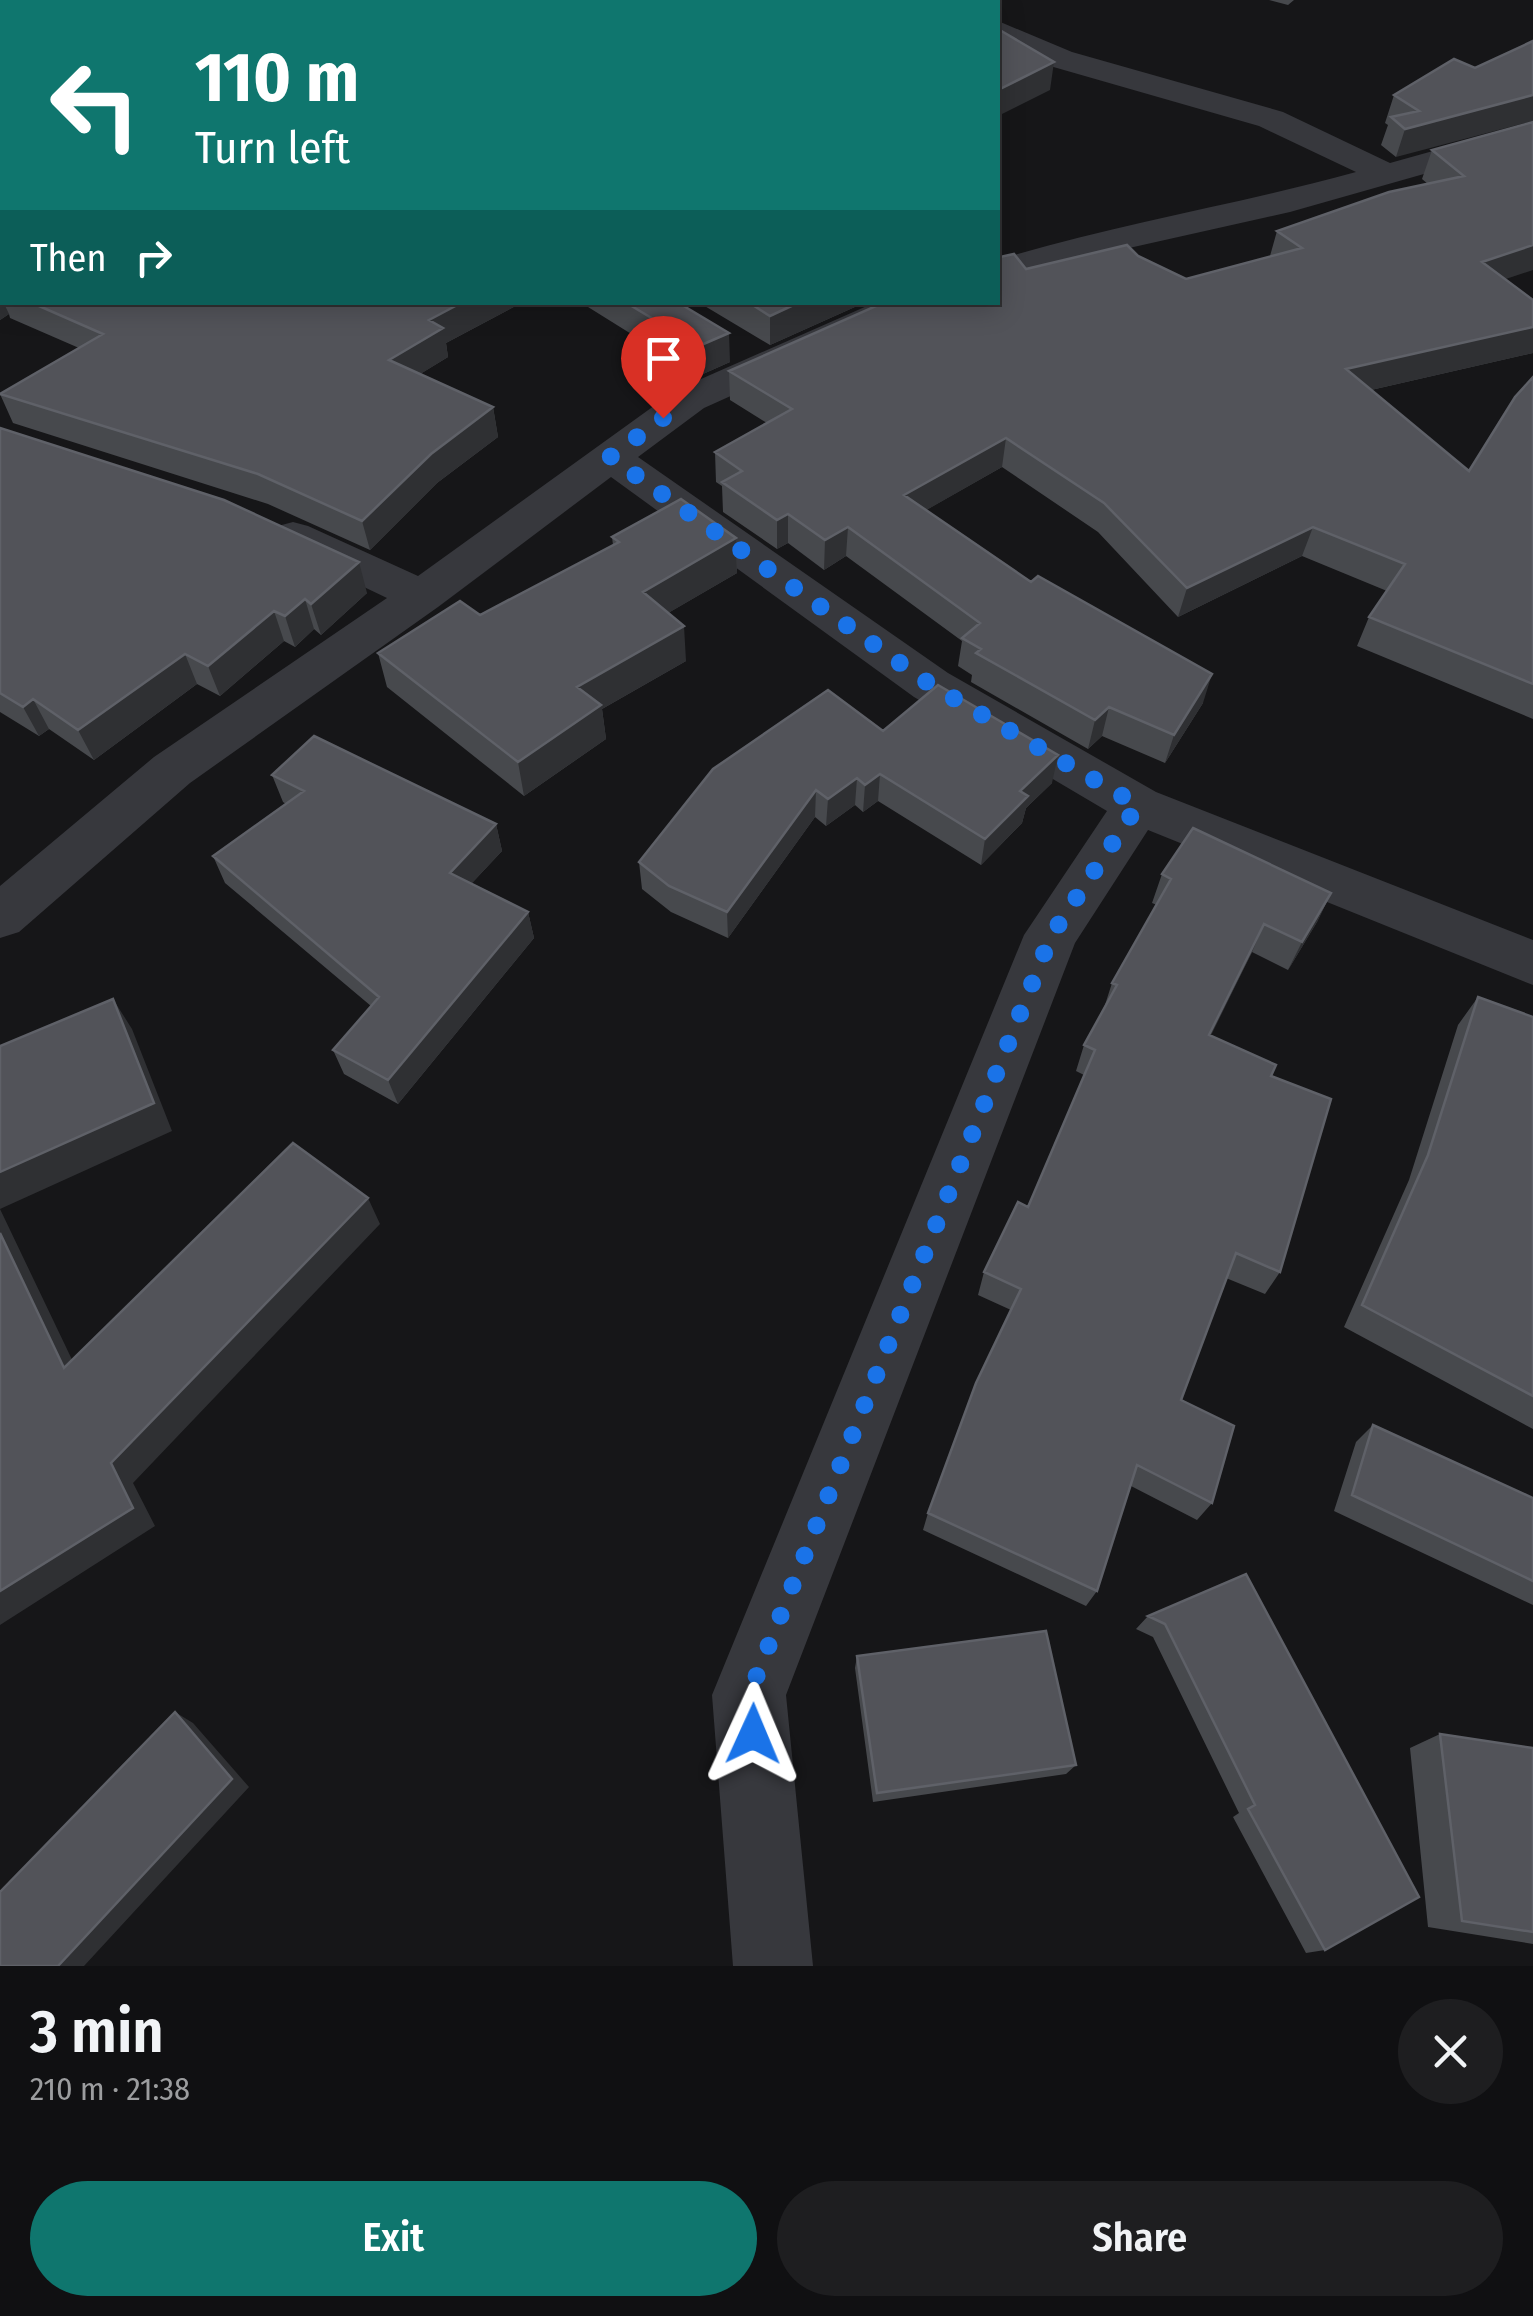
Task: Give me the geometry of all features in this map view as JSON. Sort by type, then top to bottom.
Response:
[{"type":"street","points":[[1000,31],[1060,59],[1271,118],[1387,174]]},
{"type":"street","points":[[1000,271],[1062,252],[1278,205],[1533,133]]},
{"type":"street","points":[[1483,147],[1516,166]]},
{"type":"street","points":[[0,916],[172,770],[422,596],[751,355],[901,305]]},
{"type":"street","points":[[610,457],[931,685],[1138,805],[1533,963]]},
{"type":"street","points":[[251,516],[422,596]]},
{"type":"street","points":[[773,1966],[749,1695],[1051,936],[1138,805]]},
{"type":"building","points":[[1000,30],[1054,62],[1000,89]]},
{"type":"building","points":[[1533,41],[1533,95],[1405,129],[1391,117],[1419,111],[1394,95],[1454,59],[1475,68]]},
{"type":"building","points":[[1533,122],[1533,245],[1482,262],[1533,300],[1533,327],[1346,369],[1469,471],[1515,397],[1533,377],[1533,684],[1369,617],[1405,564],[1313,527],[1187,588],[1104,503],[1006,438],[904,495],[1031,582],[1038,576],[1212,674],[1174,735],[1109,707],[1095,720],[976,653],[981,649],[962,638],[980,623],[848,527],[825,540],[788,514],[777,520],[722,482],[742,471],[715,452],[792,409],[729,371],[878,305],[1000,305],[1000,257],[1014,254],[1026,269],[1127,245],[1138,256],[1186,279],[1302,248],[1277,231],[1389,192],[1464,176],[1432,150]]},
{"type":"building","points":[[37,305],[457,305],[429,320],[443,328],[389,360],[493,407],[431,454],[362,521],[258,474],[0,394],[103,334]]},
{"type":"building","points":[[630,305],[682,305],[729,333],[692,349],[672,337],[678,334]]},
{"type":"building","points":[[753,305],[794,305],[770,316]]},
{"type":"building","points":[[0,428],[224,500],[359,562],[311,604],[305,599],[285,616],[274,611],[208,666],[185,654],[78,730],[33,699],[23,707],[0,693]]},
{"type":"building","points":[[681,499],[736,538],[643,592],[684,626],[577,687],[601,705],[518,762],[378,653],[460,601],[480,615],[619,542],[612,537]]},
{"type":"building","points":[[938,685],[1058,755],[1020,791],[1028,796],[985,839],[880,774],[865,785],[857,778],[828,799],[816,790],[727,912],[669,886],[639,862],[713,769],[828,690],[883,731]]},
{"type":"building","points":[[314,736],[496,824],[450,873],[528,912],[388,1080],[333,1050],[379,997],[213,856],[304,791],[272,775]]},
{"type":"building","points":[[1193,828],[1331,893],[1302,942],[1264,924],[1209,1035],[1276,1065],[1271,1076],[1331,1099],[1280,1272],[1236,1253],[1181,1400],[1234,1426],[1212,1503],[1137,1465],[1097,1591],[928,1513],[976,1383],[1021,1289],[984,1272],[1018,1202],[1028,1207],[1095,1050],[1084,1045],[1117,985],[1112,983],[1171,879],[1162,874]]},
{"type":"building","points":[[1478,997],[1533,1017],[1533,1396],[1362,1305],[1428,1155]]},
{"type":"building","points":[[113,999],[154,1103],[0,1172],[0,1046]]},
{"type":"building","points":[[293,1143],[368,1198],[111,1463],[133,1508],[0,1591],[0,1233],[64,1368]]},
{"type":"building","points":[[1373,1425],[1533,1498],[1533,1581],[1352,1495]]},
{"type":"building","points":[[1246,1574],[1419,1897],[1325,1950],[1248,1809],[1255,1805],[1165,1624],[1148,1616]]},
{"type":"building","points":[[1046,1631],[1076,1765],[877,1793],[857,1656]]},
{"type":"building","points":[[175,1712],[232,1779],[58,1966],[0,1966],[0,1892]]},
{"type":"building","points":[[1440,1734],[1533,1748],[1533,1932],[1462,1921]]},
{"type":"route","points":[[663,418],[610,457],[931,685],[1138,805],[1051,936],[749,1695],[753,1734]]}]
